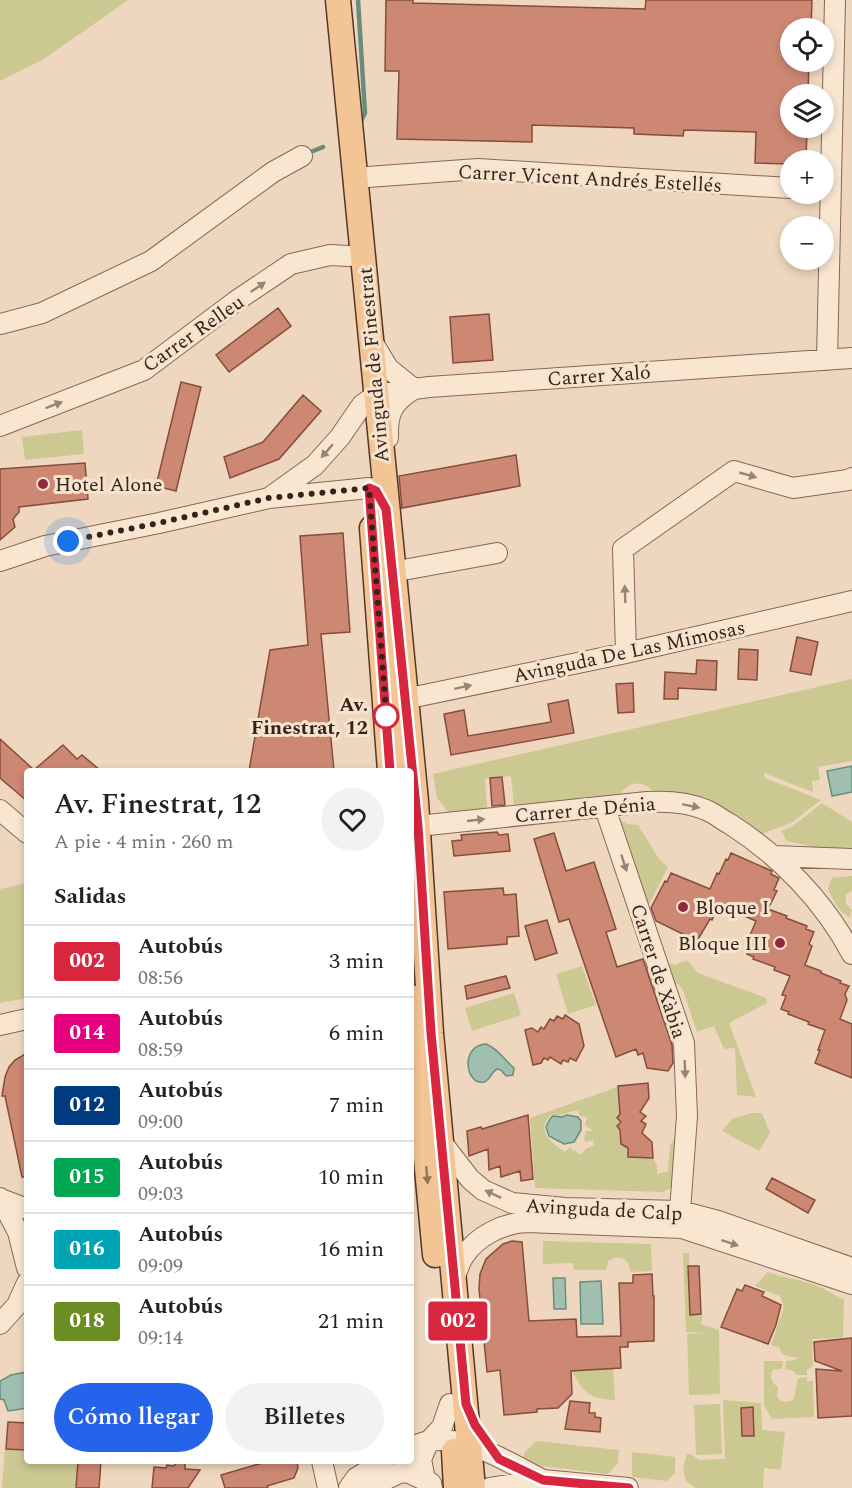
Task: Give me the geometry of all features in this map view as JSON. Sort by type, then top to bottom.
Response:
[{"type":"main road","name":"Avinguda de Finestrat","points":[[324,0],[349,256],[366,394],[369,488],[390,768]]},
{"type":"main road","name":"Avinguda de Finestrat","points":[[338,0],[371,338],[366,394],[382,462],[412,768]]},
{"type":"main road","name":"Avinguda de Finestrat","points":[[414,782],[418,826],[418,936],[443,1144],[454,1279],[458,1404]]},
{"type":"main road","points":[[414,1072],[416,1122],[458,1404],[441,1443],[456,1488]]},
{"type":"main road","points":[[441,1443],[489,1488]]},
{"type":"street","points":[[829,150],[835,0]]},
{"type":"street","points":[[0,324],[42,313],[151,261],[273,172],[302,156]]},
{"type":"street","name":"Carrer Vicent Andrés Estellés","points":[[354,178],[478,169],[780,187]]},
{"type":"street","points":[[828,204],[838,359],[852,373]]},
{"type":"street","name":"Carrer Relleu","points":[[0,426],[144,370],[291,264],[330,255],[349,256]]},
{"type":"street","points":[[371,338],[376,351],[407,393],[391,411],[387,421],[390,490],[386,509]]},
{"type":"street","name":"Carrer Xaló","points":[[366,394],[407,393],[838,359]]},
{"type":"street","points":[[269,498],[315,465],[340,437],[366,394]]},
{"type":"street","name":"Avinguda de Finestrat","points":[[382,462],[374,484],[369,488],[376,491],[386,509]]},
{"type":"street","points":[[626,653],[623,549],[734,471],[793,488],[852,478]]},
{"type":"street","points":[[0,561],[45,546],[269,498],[369,488]]},
{"type":"street","points":[[392,572],[497,553]]},
{"type":"street","name":"Avinguda De Las Mimosas","points":[[405,699],[626,653],[852,601]]},
{"type":"street","name":"Carrer de Dénia","points":[[418,826],[668,801],[706,810],[742,832],[774,856],[830,916],[852,954]]},
{"type":"street","name":"Carrer de Xàbia","points":[[606,807],[684,1043],[687,1116],[680,1211]]},
{"type":"street","points":[[0,810],[24,830]]},
{"type":"street","points":[[774,856],[852,859]]},
{"type":"street","points":[[0,1025],[24,1021]]},
{"type":"street","name":"Avinguda de Calp","points":[[443,1144],[470,1179],[483,1190],[512,1203],[565,1208],[680,1211],[728,1224],[852,1268]]},
{"type":"street","points":[[1,1198],[24,1208]]},
{"type":"street","points":[[1,1198],[18,1232],[24,1257]]},
{"type":"street","name":"Avinguda de Calp","points":[[454,1279],[464,1256],[478,1241],[503,1226],[527,1222],[682,1228],[852,1284]]},
{"type":"street","points":[[0,1324],[17,1305],[24,1290]]},
{"type":"street","points":[[428,1484],[421,1460],[441,1443],[442,1427],[458,1404],[499,1459],[502,1472],[489,1488]]},
{"type":"street","points":[[441,1443],[499,1459],[543,1480]]},
{"type":"street","points":[[323,1464],[328,1488]]},
{"type":"street","points":[[349,1488],[356,1478],[379,1464]]},
{"type":"street","points":[[368,1488],[399,1473],[407,1472],[428,1484],[447,1488]]},
{"type":"street","points":[[489,1488],[543,1480],[628,1488]]},
{"type":"shaded area","points":[[0,0],[128,0],[44,59],[0,81]]},
{"type":"shaded area","points":[[82,430],[84,454],[25,460],[22,437]]},
{"type":"shaded area","points":[[852,679],[852,761],[818,767],[820,780],[812,781],[813,792],[764,773],[765,778],[821,800],[791,823],[764,833],[764,836],[654,792],[640,784],[626,787],[619,796],[514,806],[511,776],[485,779],[487,809],[448,812],[437,798],[433,774]]},
{"type":"shaded area","points":[[852,766],[852,792],[832,796],[827,771]]},
{"type":"shaded area","points":[[822,803],[852,822],[852,852],[832,851],[787,841],[781,831],[793,826]]},
{"type":"shaded area","points":[[617,818],[627,824],[638,825],[659,859],[668,867],[650,903],[644,905]]},
{"type":"shaded area","points":[[852,876],[852,891],[846,894],[846,903],[852,910],[850,917],[840,909],[828,888],[832,878]]},
{"type":"shaded area","points":[[24,884],[24,999],[0,1003],[0,889]]},
{"type":"shaded area","points":[[662,948],[668,963],[676,965],[688,961],[698,973],[766,998],[767,1003],[729,1023],[756,1097],[737,1095],[735,1048],[724,1049],[714,1026],[697,1032],[683,990],[678,984],[671,985]]},
{"type":"shaded area","points":[[582,966],[596,1005],[568,1014],[556,974]]},
{"type":"shaded area","points":[[514,993],[521,1015],[472,1031],[465,1008]]},
{"type":"shaded area","points":[[486,1044],[514,1068],[513,1075],[506,1076],[497,1069],[484,1082],[478,1082],[473,1078],[468,1065],[469,1058],[477,1046]]},
{"type":"shaded area","points":[[623,1085],[624,1099],[619,1099],[620,1114],[617,1118],[620,1122],[617,1126],[627,1144],[628,1157],[652,1156],[657,1166],[657,1174],[668,1171],[670,1145],[677,1136],[674,1187],[662,1192],[535,1188],[530,1118]],"holes":[[[578,1111],[580,1116],[587,1117],[585,1125],[593,1131],[586,1131],[584,1139],[586,1142],[593,1140],[594,1146],[587,1148],[581,1154],[570,1147],[565,1152],[555,1145],[547,1137],[544,1127],[550,1116]]]},
{"type":"shaded area","points":[[752,1113],[762,1113],[770,1133],[759,1151],[722,1131],[732,1119]]},
{"type":"shaded area","points":[[553,1116],[578,1117],[581,1121],[581,1130],[574,1142],[564,1144],[549,1136],[546,1127]]},
{"type":"shaded area","points":[[543,1241],[651,1244],[652,1271],[630,1272],[628,1263],[620,1258],[608,1261],[606,1270],[574,1270],[573,1263],[543,1264]]},
{"type":"shaded area","points":[[683,1253],[689,1253],[690,1314],[703,1315],[701,1324],[719,1330],[720,1394],[689,1395],[687,1334],[706,1333],[686,1332]]},
{"type":"shaded area","points":[[768,1272],[815,1285],[844,1299],[843,1338],[812,1339],[813,1366],[807,1370],[807,1375],[797,1375],[785,1369],[786,1361],[796,1360],[797,1357],[789,1357],[781,1353],[780,1348],[771,1345],[784,1307],[780,1296],[755,1286]]},
{"type":"shaded area","points":[[553,1278],[565,1278],[566,1309],[554,1309]]},
{"type":"shaded area","points":[[601,1281],[603,1324],[581,1324],[580,1282]]},
{"type":"shaded area","points":[[764,1361],[783,1361],[782,1369],[774,1369],[771,1376],[772,1381],[778,1387],[777,1397],[783,1401],[794,1399],[798,1378],[807,1377],[807,1381],[813,1381],[814,1417],[772,1419],[764,1405]]},
{"type":"shaded area","points":[[613,1368],[615,1400],[599,1398],[588,1393],[571,1370]]},
{"type":"shaded area","points":[[24,1373],[24,1408],[8,1411],[4,1400],[0,1399],[0,1381],[11,1375]]},
{"type":"shaded area","points":[[723,1400],[761,1403],[762,1430],[785,1432],[781,1470],[764,1468],[763,1488],[696,1488],[686,1481],[683,1468],[687,1454],[699,1460],[725,1459]]},
{"type":"shaded area","points":[[720,1404],[722,1454],[696,1455],[694,1405]]},
{"type":"shaded area","points":[[536,1441],[619,1450],[618,1463],[608,1474],[533,1465],[523,1458],[525,1452]]},
{"type":"shaded area","points":[[5,1449],[24,1450],[24,1464],[78,1464],[76,1488],[2,1488]]},
{"type":"shaded area","points":[[632,1452],[675,1457],[675,1473],[667,1481],[632,1477]]},
{"type":"building","points":[[386,0],[413,0],[413,3],[645,9],[646,0],[812,0],[811,18],[780,18],[780,72],[809,72],[808,84],[780,84],[780,138],[807,138],[806,150],[780,150],[780,164],[755,163],[756,132],[684,130],[683,136],[634,134],[634,128],[532,125],[532,142],[397,139],[399,71],[385,71]]},
{"type":"building","points":[[278,308],[291,326],[229,372],[216,355]]},
{"type":"building","points":[[489,314],[493,360],[453,363],[450,317]]},
{"type":"building","points":[[181,382],[201,387],[176,491],[156,486]]},
{"type":"building","points":[[303,395],[321,411],[279,459],[230,478],[224,457],[263,442]]},
{"type":"building","points":[[516,455],[520,486],[402,508],[399,476]]},
{"type":"building","name":"Hotel Alone","points":[[85,463],[88,499],[19,507],[19,512],[13,519],[15,527],[0,540],[0,469]]},
{"type":"building","points":[[343,533],[350,632],[321,634],[334,768],[250,768],[270,650],[308,645],[300,536]]},
{"type":"building","points":[[797,637],[818,642],[811,675],[790,671]]},
{"type":"building","points":[[739,649],[758,650],[757,680],[738,679]]},
{"type":"building","points":[[697,660],[717,661],[716,690],[678,688],[678,699],[664,699],[665,672],[696,674]]},
{"type":"building","points":[[633,683],[634,712],[618,713],[616,684]]},
{"type":"building","points":[[568,700],[574,733],[451,755],[444,714],[464,710],[468,736],[551,722],[548,704]]},
{"type":"building","points":[[0,739],[32,768],[24,768],[24,798],[0,778]]},
{"type":"building","points":[[63,745],[77,759],[82,755],[97,768],[36,768]]},
{"type":"building","points":[[502,777],[505,805],[492,806],[490,778]]},
{"type":"building","points":[[497,832],[499,835],[508,834],[510,851],[454,856],[452,841],[462,840],[461,835]]},
{"type":"building","points":[[554,833],[566,871],[594,862],[616,929],[606,932],[617,967],[643,959],[672,1045],[673,1063],[668,1071],[647,1068],[643,1053],[638,1055],[636,1049],[616,1057],[569,919],[559,922],[534,839]]},
{"type":"building","points":[[731,853],[772,871],[771,874],[779,878],[774,890],[777,891],[768,909],[807,926],[806,929],[814,932],[805,965],[849,986],[840,1019],[852,1024],[852,1078],[815,1063],[825,1030],[808,1024],[809,1022],[781,1009],[786,996],[782,995],[790,976],[774,970],[775,967],[753,959],[754,957],[747,954],[751,941],[748,940],[756,921],[719,905],[712,920],[710,919],[697,941],[656,921],[651,908],[671,873],[710,889],[717,873],[719,874]]},
{"type":"building","points":[[503,888],[504,895],[516,894],[519,936],[507,937],[507,944],[448,949],[444,892]]},
{"type":"building","points":[[547,920],[557,953],[535,960],[525,926]]},
{"type":"building","points":[[506,976],[510,988],[467,999],[465,986]]},
{"type":"building","points":[[565,1015],[579,1024],[584,1046],[576,1061],[570,1058],[568,1062],[563,1060],[561,1064],[550,1057],[548,1060],[544,1058],[541,1063],[533,1065],[525,1030],[532,1028],[538,1032],[541,1027],[544,1029],[550,1019],[554,1021],[557,1016],[563,1019]]},
{"type":"building","points":[[24,1055],[24,1177],[22,1177],[5,1096],[2,1096],[5,1077],[15,1060]]},
{"type":"building","points":[[648,1083],[649,1098],[640,1112],[646,1116],[641,1121],[646,1124],[642,1133],[652,1142],[653,1158],[628,1157],[628,1148],[621,1144],[620,1130],[617,1126],[621,1122],[617,1118],[620,1114],[618,1086]]},
{"type":"building","points":[[528,1115],[533,1179],[521,1181],[520,1171],[501,1177],[500,1166],[489,1170],[488,1149],[469,1156],[467,1131],[481,1127],[482,1129]]},
{"type":"building","points":[[772,1178],[815,1200],[808,1213],[766,1189]]},
{"type":"building","points":[[512,1241],[522,1242],[529,1321],[576,1319],[577,1337],[621,1336],[619,1283],[633,1283],[633,1275],[652,1274],[654,1341],[628,1342],[628,1347],[620,1347],[621,1368],[571,1371],[572,1394],[558,1408],[504,1415],[500,1370],[487,1372],[479,1289],[480,1274],[486,1259],[503,1244]]},
{"type":"building","points":[[688,1266],[699,1266],[701,1314],[690,1315]]},
{"type":"building","points":[[745,1285],[764,1292],[762,1296],[781,1305],[768,1344],[721,1327],[737,1289],[742,1291]]},
{"type":"building","points":[[852,1338],[852,1416],[818,1418],[816,1369],[842,1371],[815,1361],[814,1342]]},
{"type":"building","points":[[570,1401],[590,1403],[589,1413],[595,1413],[595,1417],[601,1418],[600,1432],[565,1429]]},
{"type":"building","points":[[753,1407],[754,1436],[742,1436],[741,1408]]},
{"type":"building","points":[[8,1422],[24,1423],[24,1450],[6,1449]]},
{"type":"building","points":[[78,1464],[101,1464],[99,1488],[76,1488]]},
{"type":"building","points":[[185,1464],[185,1469],[200,1470],[188,1488],[152,1488],[154,1467]]},
{"type":"building","points":[[259,1464],[297,1464],[298,1468],[294,1478],[267,1486],[268,1488],[225,1488],[221,1475]]},
{"type":"waterway","points":[[358,0],[365,113],[360,123]]},
{"type":"waterway","points":[[306,154],[323,147]]},
{"type":"bus line","name":"002","points":[[390,768],[369,488],[376,491],[386,509],[412,768]]},
{"type":"bus line","name":"002","points":[[414,786],[431,1033],[466,1404],[475,1425],[499,1459],[543,1480],[629,1488]]},
{"type":"place","name":"Hotel Alone","points":[[43,484]]},
{"type":"place","name":"Av. Finestrat, 12","points":[[386,716]]},
{"type":"place","name":"Bloque I","points":[[683,907]]},
{"type":"place","name":"Bloque III","points":[[780,943]]},
{"type":"route","points":[[68,541],[269,498],[369,488],[387,724],[386,716]]}]
